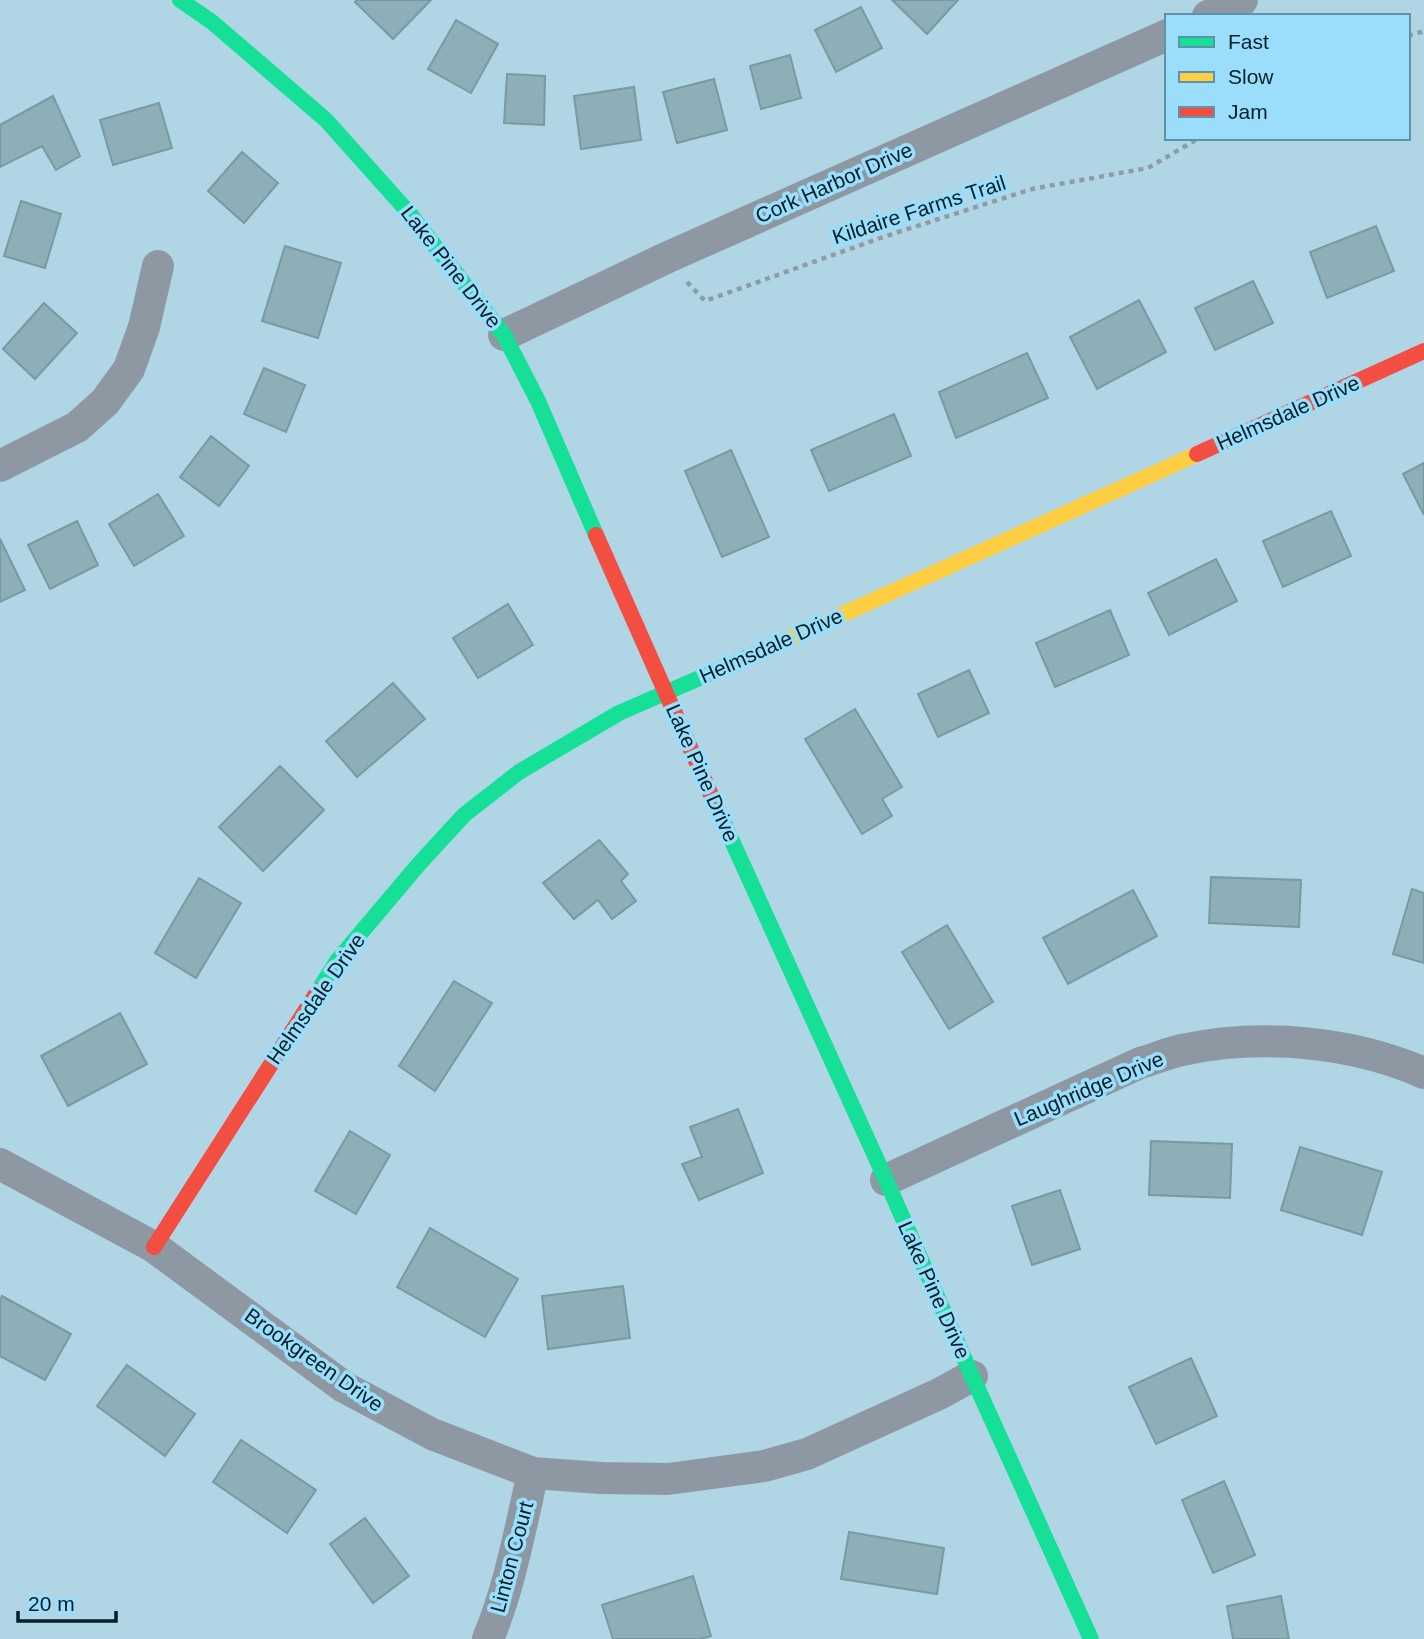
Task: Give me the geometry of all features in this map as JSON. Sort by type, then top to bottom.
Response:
[{"type":"street","name":"Lake Pine Drive","points":[[180,0],[212,22],[326,120],[410,214],[503,335],[538,401],[666,694],[1091,1639]]},
{"type":"street","points":[[1212,14],[1242,0]]},
{"type":"street","name":"Cork Harbor Drive","points":[[503,335],[666,258],[1165,36]]},
{"type":"street","points":[[0,466],[77,427],[105,402],[129,369],[144,327],[158,266]]},
{"type":"street","name":"Helmsdale Drive","points":[[154,1247],[337,961],[419,863],[464,815],[519,772],[619,713],[1424,351]]},
{"type":"street","name":"Laughridge Drive","points":[[886,1180],[1140,1063],[1181,1050],[1257,1042],[1326,1045],[1371,1055],[1424,1073]]},
{"type":"street","name":"Brookgreen Drive","points":[[0,1164],[154,1247],[344,1387],[432,1434],[533,1473],[668,1479],[764,1466],[807,1454],[972,1376]]},
{"type":"street","name":"Linton Court","points":[[488,1639],[510,1575],[533,1473]]},
{"type":"path","name":"Kildaire Farms Trail","points":[[666,258],[705,301],[883,237],[1032,189],[1148,168],[1196,140]]},
{"type":"building","points":[[431,0],[393,39],[355,2]]},
{"type":"building","points":[[892,0],[958,0],[927,34]]},
{"type":"building","points":[[861,7],[882,48],[836,72],[815,30]]},
{"type":"building","points":[[456,20],[498,44],[471,93],[428,69]]},
{"type":"building","points":[[790,55],[801,98],[761,109],[750,66]]},
{"type":"building","points":[[507,74],[545,76],[544,125],[504,123]]},
{"type":"building","points":[[714,79],[727,130],[677,143],[663,92]]},
{"type":"building","points":[[634,87],[641,140],[581,149],[574,96]]},
{"type":"building","points":[[53,96],[80,156],[56,170],[42,146],[0,167],[0,125]]},
{"type":"building","points":[[159,103],[172,148],[113,165],[100,120]]},
{"type":"building","points":[[242,152],[278,183],[244,223],[208,191]]},
{"type":"building","points":[[21,201],[61,214],[45,268],[4,256]]},
{"type":"building","points":[[1376,226],[1394,271],[1327,298],[1310,252]]},
{"type":"building","points":[[285,246],[341,263],[318,338],[262,321]]},
{"type":"building","points":[[1253,281],[1273,323],[1215,350],[1195,308]]},
{"type":"building","points":[[1139,300],[1166,352],[1097,389],[1070,337]]},
{"type":"building","points":[[44,303],[77,333],[35,379],[3,349]]},
{"type":"building","points":[[1027,353],[1048,398],[956,438],[939,392]]},
{"type":"building","points":[[264,368],[305,385],[286,432],[244,414]]},
{"type":"building","points":[[894,414],[911,456],[829,491],[811,450]]},
{"type":"building","points":[[211,436],[249,466],[219,506],[180,477]]},
{"type":"building","points":[[731,450],[769,537],[722,557],[685,471]]},
{"type":"building","points":[[1424,463],[1424,515],[1403,474]]},
{"type":"building","points":[[158,494],[184,536],[134,566],[109,524]]},
{"type":"building","points":[[1331,511],[1351,556],[1283,587],[1263,541]]},
{"type":"building","points":[[77,521],[98,565],[50,589],[28,545]]},
{"type":"building","points":[[0,539],[25,590],[0,602]]},
{"type":"building","points":[[1216,559],[1237,601],[1169,635],[1148,593]]},
{"type":"building","points":[[508,604],[533,645],[478,678],[453,638]]},
{"type":"building","points":[[1110,610],[1129,655],[1055,687],[1036,643]]},
{"type":"building","points":[[969,670],[989,713],[938,737],[918,694]]},
{"type":"building","points":[[393,683],[425,719],[357,777],[326,741]]},
{"type":"building","points":[[855,709],[902,787],[882,799],[892,816],[862,834],[805,739]]},
{"type":"building","points":[[280,766],[324,810],[263,871],[219,827]]},
{"type":"building","points":[[599,840],[628,874],[621,881],[636,901],[612,919],[598,900],[574,919],[543,883]]},
{"type":"building","points":[[1211,877],[1301,880],[1299,927],[1209,923]]},
{"type":"building","points":[[199,878],[241,903],[196,978],[155,953]]},
{"type":"building","points":[[1412,889],[1424,893],[1424,963],[1393,954]]},
{"type":"building","points":[[1133,890],[1157,936],[1068,984],[1043,938]]},
{"type":"building","points":[[947,925],[993,1002],[949,1029],[902,952]]},
{"type":"building","points":[[454,981],[492,1003],[435,1091],[399,1066]]},
{"type":"building","points":[[120,1013],[147,1064],[68,1106],[41,1056]]},
{"type":"building","points":[[738,1109],[763,1173],[699,1200],[682,1164],[702,1157],[690,1127]]},
{"type":"building","points":[[350,1131],[390,1155],[356,1214],[315,1191]]},
{"type":"building","points":[[1151,1141],[1232,1144],[1230,1198],[1149,1195]]},
{"type":"building","points":[[1300,1147],[1382,1172],[1362,1235],[1281,1210]]},
{"type":"building","points":[[1060,1190],[1080,1249],[1032,1265],[1012,1206]]},
{"type":"building","points":[[430,1228],[518,1279],[485,1337],[397,1287]]},
{"type":"building","points":[[623,1286],[630,1338],[548,1349],[542,1296]]},
{"type":"building","points":[[2,1296],[71,1334],[45,1380],[0,1356]]},
{"type":"building","points":[[1191,1358],[1217,1416],[1156,1444],[1129,1387]]},
{"type":"building","points":[[127,1365],[195,1414],[165,1456],[97,1406]]},
{"type":"building","points":[[241,1440],[316,1490],[287,1533],[213,1482]]},
{"type":"building","points":[[1224,1481],[1255,1555],[1213,1573],[1182,1500]]},
{"type":"building","points":[[365,1518],[409,1576],[373,1603],[330,1544]]},
{"type":"building","points":[[849,1532],[944,1548],[937,1594],[841,1579]]},
{"type":"building","points":[[693,1576],[711,1636],[701,1639],[613,1639],[602,1605]]},
{"type":"building","points":[[1281,1596],[1289,1639],[1233,1639],[1227,1606]]},
{"type":"traffic: fast","points":[[180,0],[212,22],[326,120],[410,214],[504,335],[538,401],[596,535]]},
{"type":"traffic: fast","points":[[318,991],[337,961],[419,864],[464,815],[519,772],[619,713],[757,653]]},
{"type":"traffic: fast","points":[[712,797],[1091,1639]]},
{"type":"traffic: slow","points":[[757,653],[1197,454]]},
{"type":"traffic: jam","points":[[1197,454],[1424,351]]},
{"type":"traffic: jam","points":[[596,535],[712,797]]},
{"type":"traffic: jam","points":[[154,1247],[318,991]]}]
